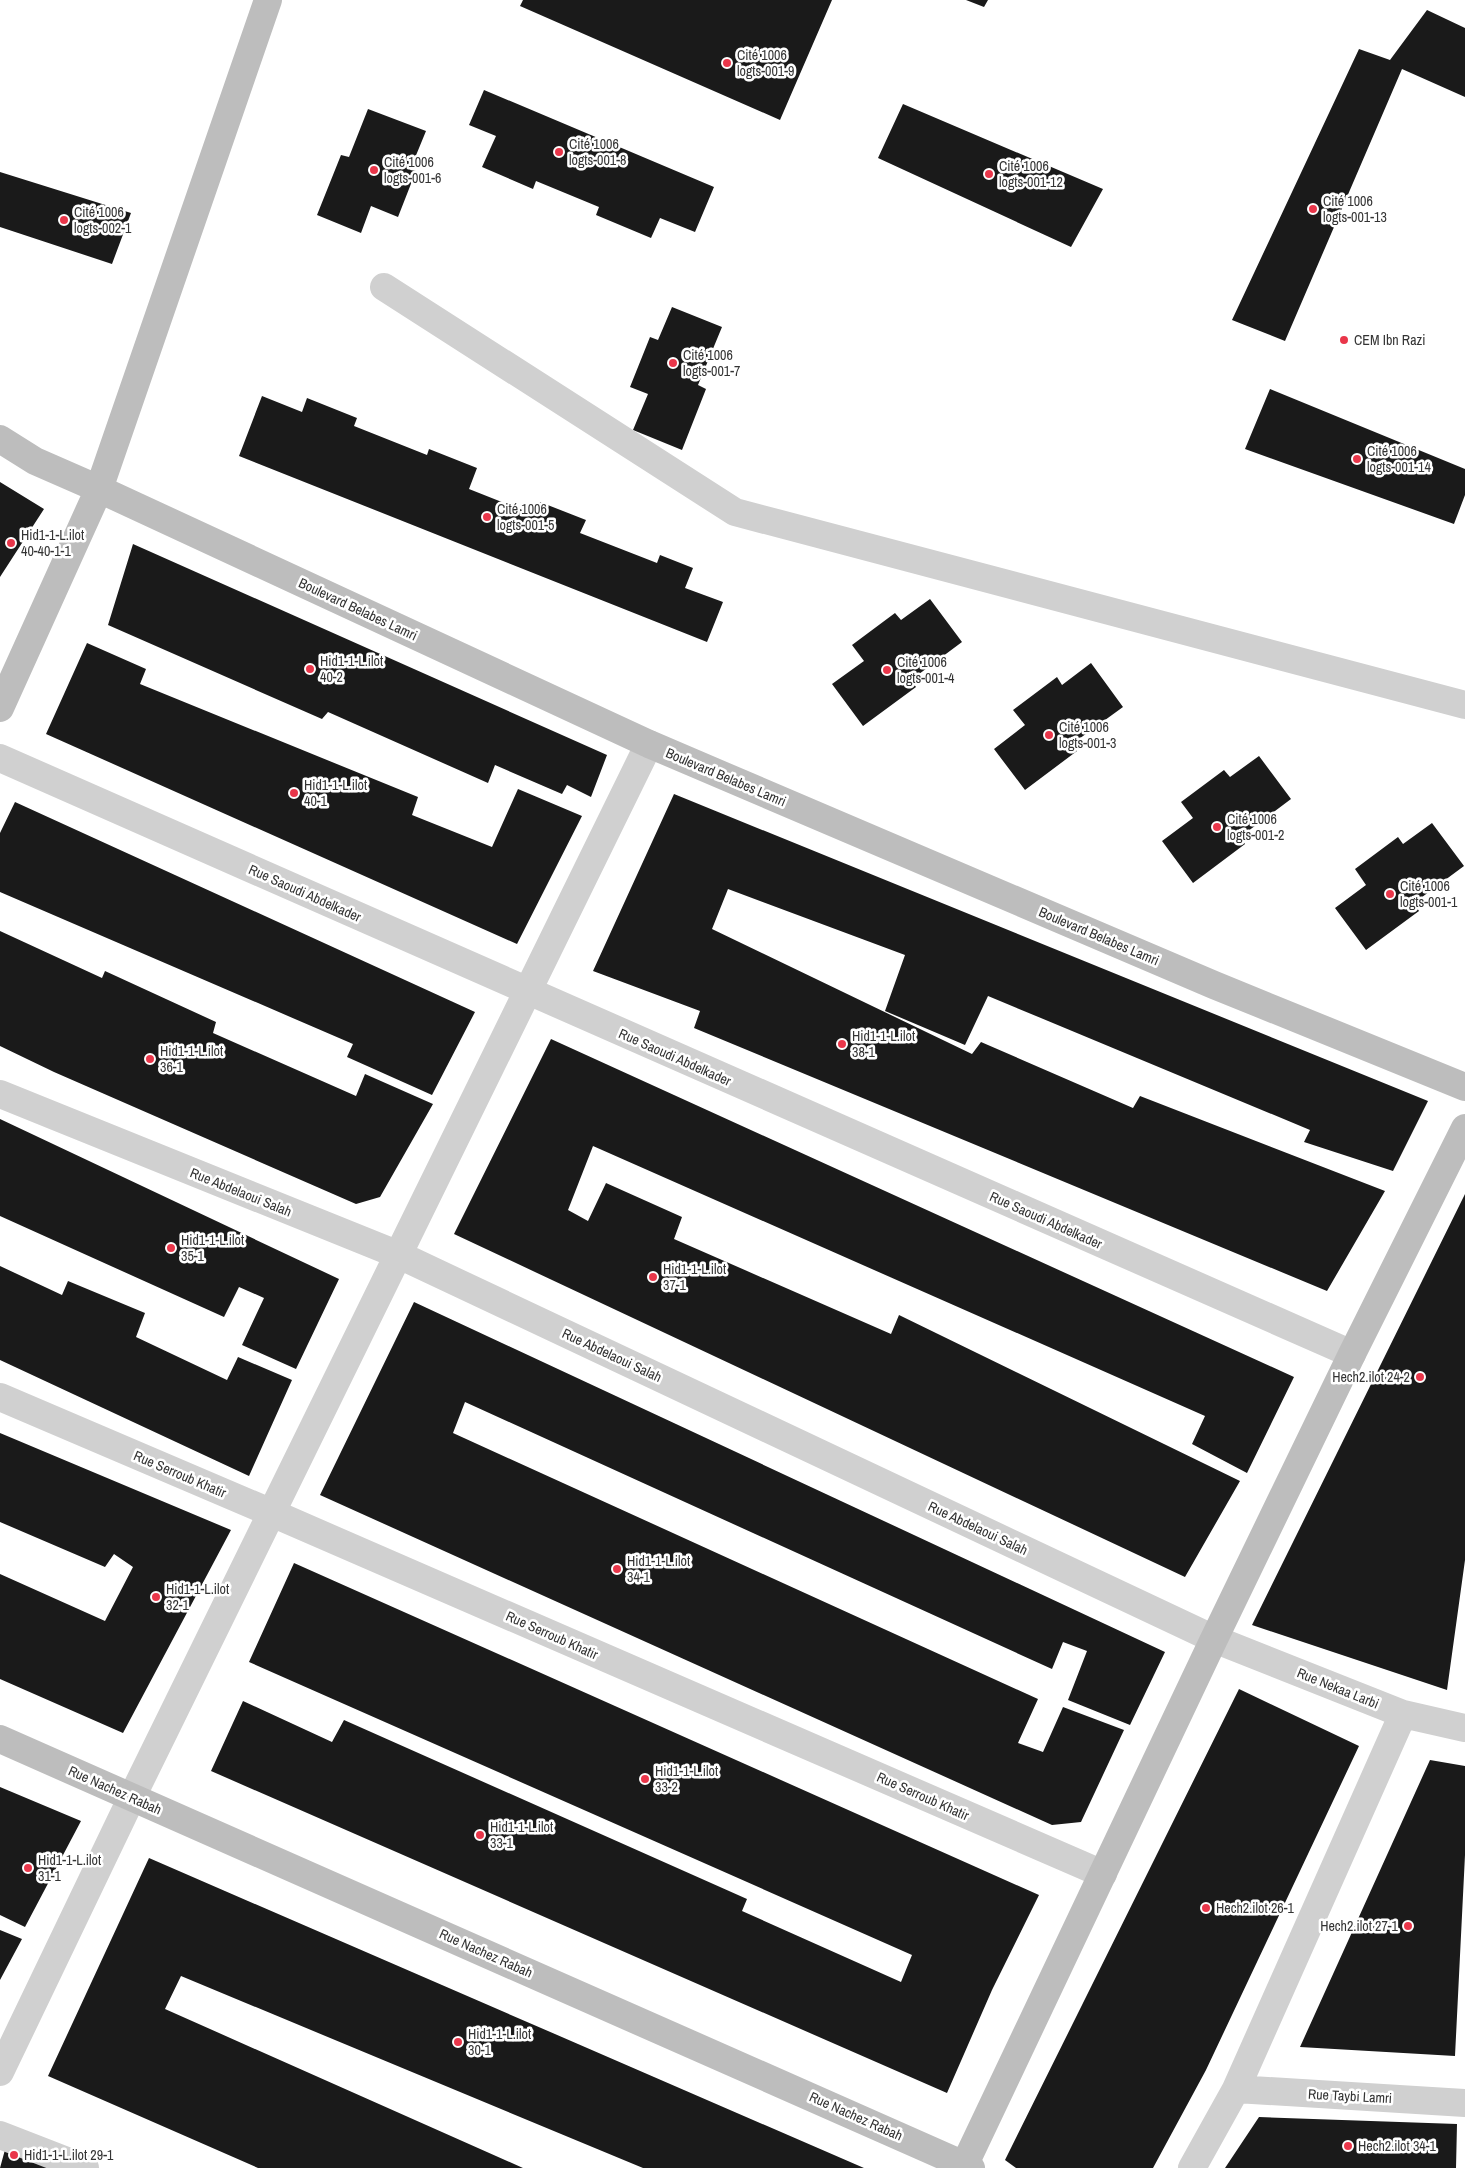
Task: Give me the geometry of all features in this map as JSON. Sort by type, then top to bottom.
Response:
[{"type":"street","points":[[0,708],[100,489],[268,0]]},
{"type":"street","points":[[384,287],[735,512],[1465,706]]},
{"type":"street","name":"Boulevard Belabes Lamri","points":[[0,438],[35,460],[649,744],[1214,985],[1465,1087]]},
{"type":"street","points":[[0,2072],[132,1797],[649,744]]},
{"type":"street","name":"Rue Saoudi Abdelkader","points":[[0,758],[1352,1354]]},
{"type":"street","name":"Rue Abdelaoui Salah","points":[[0,1094],[399,1255],[1214,1639]]},
{"type":"street","points":[[966,2167],[1214,1639],[1352,1354],[1465,1128]]},
{"type":"street","name":"Rue Serroub Khatir","points":[[0,1397],[1103,1874]]},
{"type":"street","name":"Rue Nekaa Larbi","points":[[1214,1639],[1403,1714],[1465,1728]]},
{"type":"street","points":[[1192,2168],[1236,2089],[1403,1714]]},
{"type":"street","name":"Rue Nachez Rabah","points":[[0,1739],[966,2167]]},
{"type":"street","name":"Rue Taybi Lamri","points":[[1236,2089],[1465,2103]]},
{"type":"street","points":[[0,2135],[85,2168]]},
{"type":"building","name":"Cité 1006 logts-001-9","points":[[523,0],[832,0],[780,120],[520,6]]},
{"type":"building","points":[[966,0],[988,0],[984,7]]},
{"type":"building","name":"Cité 1006 logts-001-13","points":[[1427,10],[1465,28],[1465,97],[1402,69],[1285,341],[1232,320],[1359,49],[1390,60]]},
{"type":"building","name":"Cité 1006 logts-001-8","points":[[484,90],[714,187],[695,232],[660,218],[651,238],[596,215],[599,207],[536,181],[533,189],[482,167],[496,136],[469,125]]},
{"type":"building","name":"Cité 1006 logts-001-12","points":[[903,104],[1103,189],[1071,247],[878,158]]},
{"type":"building","name":"Cité 1006 logts-001-6","points":[[368,109],[426,131],[410,170],[416,171],[398,217],[371,206],[361,233],[317,215],[341,155],[349,157]]},
{"type":"building","name":"Cité 1006 logts-002-1","points":[[0,172],[131,213],[112,264],[0,227]]},
{"type":"building","name":"Cité 1006 logts-001-7","points":[[672,307],[722,327],[698,385],[706,389],[682,450],[633,430],[648,394],[630,387],[650,337],[658,340]]},
{"type":"building","name":"Cité 1006 logts-001-14","points":[[1270,389],[1465,469],[1465,495],[1454,524],[1245,449]]},
{"type":"building","name":"Cité 1006 logts-001-5","points":[[262,396],[302,412],[307,398],[357,418],[354,426],[427,455],[429,449],[477,468],[469,489],[535,515],[540,502],[586,520],[580,533],[657,563],[660,555],[693,568],[685,588],[723,602],[707,642],[239,456]]},
{"type":"building","name":"Hid1-1-L.ilot 40-40-1-1","points":[[0,482],[44,509],[0,577]]},
{"type":"building","name":"Hid1-1-L.ilot 40-2","points":[[133,544],[607,755],[591,797],[567,785],[562,794],[495,765],[488,783],[328,712],[322,719],[108,625]]},
{"type":"building","name":"Cité 1006 logts-001-4","points":[[930,599],[962,642],[911,680],[916,687],[863,726],[832,684],[864,661],[852,645],[895,613],[901,620]]},
{"type":"building","name":"Hid1-1-L.ilot 40-1","points":[[87,643],[146,669],[140,684],[418,797],[412,815],[492,847],[518,789],[582,816],[517,944],[46,734]]},
{"type":"building","name":"Cité 1006 logts-001-3","points":[[1091,663],[1123,707],[1072,744],[1077,751],[1025,790],[994,749],[1025,725],[1013,710],[1057,677],[1062,685]]},
{"type":"building","name":"Cité 1006 logts-001-2","points":[[1259,756],[1291,799],[1240,837],[1245,844],[1193,883],[1162,841],[1193,818],[1181,802],[1224,770],[1230,777]]},
{"type":"building","name":"Hid1-1-L.ilot 38-1","points":[[674,794],[1428,1101],[1393,1171],[1304,1142],[1310,1130],[988,996],[965,1045],[885,1011],[905,955],[728,889],[712,929],[972,1054],[981,1042],[1133,1108],[1140,1096],[1385,1191],[1327,1291],[694,1028],[700,1011],[593,971]]},
{"type":"building","points":[[15,802],[475,1012],[432,1095],[347,1057],[353,1044],[0,892],[0,833]]},
{"type":"building","name":"Cité 1006 logts-001-1","points":[[1432,823],[1464,866],[1414,903],[1419,911],[1366,950],[1335,908],[1366,885],[1355,869],[1398,837],[1403,844]]},
{"type":"building","name":"Hid1-1-L.ilot 36-1","points":[[0,931],[102,978],[105,971],[216,1022],[213,1033],[356,1096],[365,1074],[433,1104],[380,1197],[356,1204],[54,1072],[0,1046]]},
{"type":"building","name":"Hid1-1-L.ilot 37-1","points":[[551,1039],[1294,1377],[1247,1473],[1192,1444],[1205,1416],[593,1146],[568,1210],[588,1221],[606,1183],[682,1217],[674,1239],[891,1334],[899,1315],[1240,1481],[1185,1577],[454,1234]]},
{"type":"building","name":"Hid1-1-L.ilot 35-1","points":[[0,1119],[339,1279],[296,1369],[242,1345],[264,1298],[239,1287],[224,1317],[0,1216]]},
{"type":"building","name":"Hech2.ilot 24-2","points":[[1465,1194],[1465,1560],[1447,1690],[1252,1625]]},
{"type":"building","points":[[0,1266],[62,1295],[68,1281],[145,1313],[136,1337],[227,1380],[238,1357],[292,1380],[249,1476],[0,1360]]},
{"type":"building","name":"Hid1-1-L.ilot 34-1","points":[[414,1302],[1165,1652],[1130,1725],[1068,1700],[1087,1651],[1063,1642],[1052,1669],[465,1402],[453,1433],[1038,1699],[1018,1743],[1043,1752],[1063,1707],[1124,1730],[1081,1822],[1052,1825],[320,1495]]},
{"type":"building","name":"Hid1-1-L.ilot 32-1","points":[[0,1433],[231,1530],[123,1733],[0,1679],[0,1574],[105,1621],[133,1567],[114,1554],[105,1567],[0,1522]]},
{"type":"building","points":[[294,1563],[1039,1895],[992,1990],[947,2093],[211,1771],[243,1701],[332,1742],[344,1720],[747,1899],[742,1911],[901,1982],[912,1955],[249,1662]]},
{"type":"building","name":"Hech2.ilot 26-1","points":[[1239,1689],[1359,1746],[1206,2070],[1153,2168],[1016,2168],[1005,2160]]},
{"type":"building","name":"Hech2.ilot 27-1","points":[[1430,1760],[1465,1766],[1465,1855],[1455,2056],[1300,2047]]},
{"type":"building","name":"Hid1-1-L.ilot 31-1","points":[[0,1787],[81,1821],[25,1927],[0,1915]]},
{"type":"building","name":"Hid1-1-L.ilot 30-1","points":[[149,1858],[864,2168],[643,2168],[181,1976],[165,2009],[523,2168],[258,2168],[48,2076]]},
{"type":"building","points":[[0,1930],[22,1939],[0,1980]]},
{"type":"building","name":"Hech2.ilot 34-1","points":[[1259,2117],[1457,2124],[1456,2168],[1225,2168]]},
{"type":"building","name":"Hid1-1-L.ilot 29-1","points":[[6,2146],[54,2168],[0,2168]]},
{"type":"place","name":"Cité 1006 logts-001-9","points":[[727,63]]},
{"type":"place","name":"Cité 1006 logts-001-8","points":[[559,152]]},
{"type":"place","name":"Cité 1006 logts-001-6","points":[[374,170]]},
{"type":"place","name":"Cité 1006 logts-001-12","points":[[989,174]]},
{"type":"place","name":"Cité 1006 logts-001-13","points":[[1313,209]]},
{"type":"place","name":"Cité 1006 logts-002-1","points":[[64,220]]},
{"type":"place","name":"CEM Ibn Razi","points":[[1344,340]]},
{"type":"place","name":"Cité 1006 logts-001-7","points":[[673,363]]},
{"type":"place","name":"Cité 1006 logts-001-14","points":[[1357,459]]},
{"type":"place","name":"Cité 1006 logts-001-5","points":[[487,517]]},
{"type":"place","name":"Hid1-1-L.ilot 40-40-1-1","points":[[11,543]]},
{"type":"place","name":"Hid1-1-L.ilot 40-2","points":[[310,669]]},
{"type":"place","name":"Cité 1006 logts-001-4","points":[[887,670]]},
{"type":"place","name":"Cité 1006 logts-001-3","points":[[1049,735]]},
{"type":"place","name":"Hid1-1-L.ilot 40-1","points":[[294,793]]},
{"type":"place","name":"Cité 1006 logts-001-2","points":[[1217,827]]},
{"type":"place","name":"Cité 1006 logts-001-1","points":[[1390,894]]},
{"type":"place","name":"Hid1-1-L.ilot 38-1","points":[[842,1044]]},
{"type":"place","name":"Hid1-1-L.ilot 36-1","points":[[150,1059]]},
{"type":"place","name":"Hid1-1-L.ilot 35-1","points":[[171,1248]]},
{"type":"place","name":"Hid1-1-L.ilot 37-1","points":[[653,1277]]},
{"type":"place","name":"Hech2.ilot 24-2","points":[[1420,1377]]},
{"type":"place","name":"Hid1-1-L.ilot 34-1","points":[[617,1569]]},
{"type":"place","name":"Hid1-1-L.ilot 32-1","points":[[156,1597]]},
{"type":"place","name":"Hid1-1-L.ilot 33-2","points":[[645,1779]]},
{"type":"place","name":"Hid1-1-L.ilot 33-1","points":[[480,1835]]},
{"type":"place","name":"Hid1-1-L.ilot 31-1","points":[[28,1868]]},
{"type":"place","name":"Hech2.ilot 26-1","points":[[1206,1908]]},
{"type":"place","name":"Hech2.ilot 27-1","points":[[1408,1926]]},
{"type":"place","name":"Hid1-1-L.ilot 30-1","points":[[458,2042]]},
{"type":"place","name":"Hech2.ilot 34-1","points":[[1348,2146]]},
{"type":"place","name":"Hid1-1-L.ilot 29-1","points":[[14,2155]]}]
